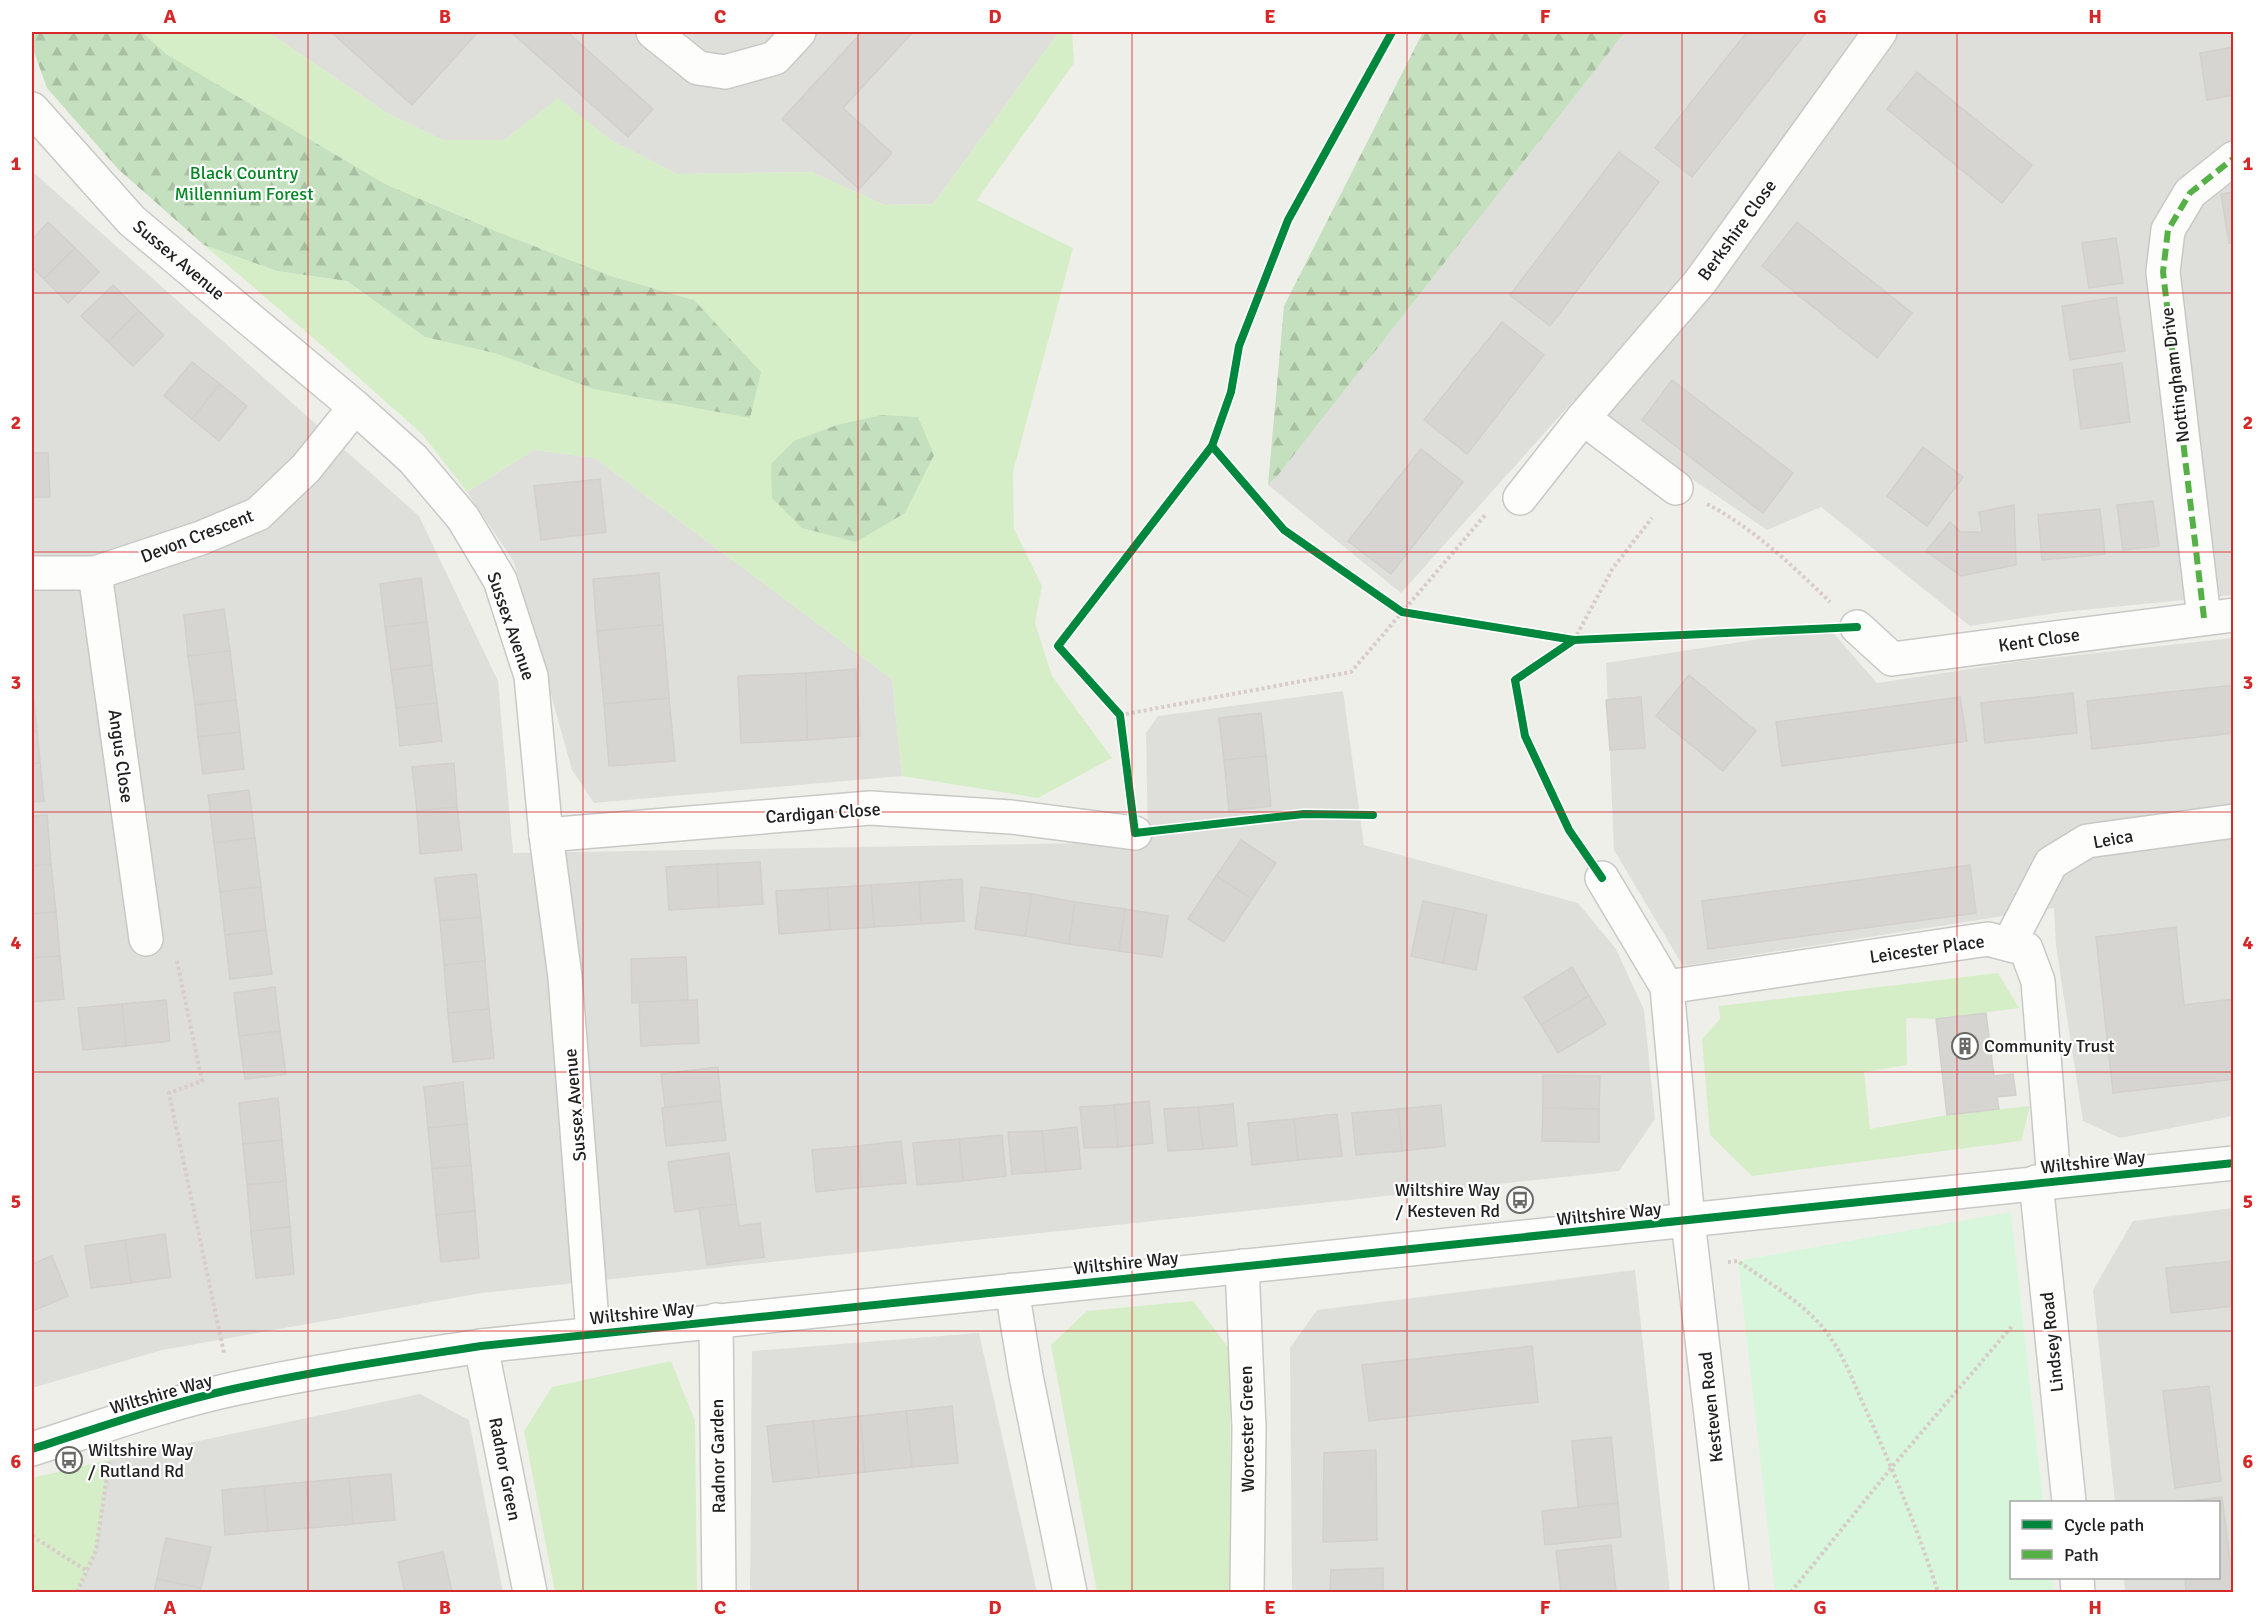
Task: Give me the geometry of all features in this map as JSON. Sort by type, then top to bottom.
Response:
[{"type":"street","points":[[653,32],[698,68],[725,72],[774,58],[799,32]]},
{"type":"street","name":"Berkshire Close","points":[[1520,498],[1583,418],[1700,282],[1880,32]]},
{"type":"street","name":"Sussex Avenue","points":[[32,109],[132,221],[355,407],[413,459],[463,518],[500,580],[531,676],[546,835],[565,977],[593,1334]]},
{"type":"street","name":"Nottingham Drive","points":[[2219,616],[2163,272],[2168,230],[2190,193],[2234,158]]},
{"type":"street","name":"Devon Crescent","points":[[32,573],[95,573],[201,538],[258,514],[306,468],[355,407]]},
{"type":"street","points":[[1583,418],[1676,488]]},
{"type":"street","name":"Angus Close","points":[[95,573],[146,939]]},
{"type":"street","name":"Kent Close","points":[[1857,627],[1892,659],[2219,616]]},
{"type":"street","name":"Cardigan Close","points":[[546,835],[870,808],[1011,817],[1135,833]]},
{"type":"street","name":"Leica","points":[[2009,944],[2051,863],[2087,841],[2234,820]]},
{"type":"street","points":[[1602,878],[1667,987],[1689,1221]]},
{"type":"street","name":"Leicester Place","points":[[1667,987],[1988,939],[2026,949],[2038,981],[2045,1182]]},
{"type":"street","name":"Wiltshire Way","points":[[32,1449],[114,1422],[231,1389],[333,1369],[481,1346],[2234,1163]]},
{"type":"street","name":"Lindsey Road","points":[[2045,1182],[2046,1287],[2069,1501]]},
{"type":"street","name":"Kesteven Road","points":[[1689,1221],[1732,1593]]},
{"type":"street","name":"Worcester Green","points":[[1242,1266],[1249,1426],[1247,1593]]},
{"type":"street","points":[[1012,1290],[1026,1376],[1070,1593]]},
{"type":"street","name":"Radnor Garden","points":[[716,1320],[719,1593]]},
{"type":"street","name":"Radnor Green","points":[[481,1346],[530,1593]]},
{"type":"path","points":[[1574,640],[1613,568],[1676,488]]},
{"type":"path","points":[[1120,715],[1351,672],[1501,497],[1520,498]]},
{"type":"path","points":[[1722,512],[1793,566],[1857,627]]},
{"type":"path","points":[[1563,638],[1586,639]]},
{"type":"path","points":[[1112,706],[1120,715],[1121,727]]},
{"type":"path","points":[[146,939],[173,943],[202,1081],[169,1093],[231,1389]]},
{"type":"path","points":[[1738,1261],[1786,1296],[1823,1328],[1841,1354],[1921,1538],[1938,1593]]},
{"type":"path","points":[[1791,1593],[1892,1467],[2046,1287]]},
{"type":"path","points":[[77,1593],[96,1550],[114,1422]]},
{"type":"path","points":[[32,1536],[87,1571]]},
{"type":"shaded area","points":[[268,32],[1059,32],[933,204],[885,205],[811,172],[677,174],[611,140],[558,99],[504,140],[443,140],[387,113]]},
{"type":"shaded area","points":[[1625,32],[2233,32],[2233,595],[2063,612],[1970,626],[1821,507],[1767,530],[1575,399],[1401,593],[1268,485],[1279,474]]},
{"type":"shaded area","points":[[32,171],[419,516],[498,681],[513,853],[1148,842],[1146,733],[1158,716],[1343,691],[1364,845],[1578,903],[1616,949],[1644,1010],[1655,1119],[1619,1171],[482,1293],[162,1350],[32,1388]]},
{"type":"shaded area","points":[[534,450],[595,458],[892,679],[902,776],[594,803],[572,770],[514,562],[467,492]]},
{"type":"shaded area","points":[[1829,628],[1877,683],[2022,661],[2233,638],[2233,1116],[2120,1138],[2083,1121],[2056,946],[2054,908],[1683,966],[1614,850],[1606,663]]},
{"type":"shaded area","points":[[2233,1208],[2233,1592],[2125,1592],[2124,1579],[2220,1579],[2220,1501],[2115,1501],[2093,1290],[2133,1221]]},
{"type":"shaded area","points":[[1635,1270],[1670,1592],[1292,1592],[1290,1348],[1317,1310]]},
{"type":"shaded area","points":[[979,1333],[1037,1592],[750,1592],[752,1351]]},
{"type":"shaded area","points":[[420,1394],[469,1420],[503,1592],[77,1592],[96,1550],[109,1460]]},
{"type":"green space","name":"Black Country Millennium Forest","points":[[32,32],[142,32],[166,54],[385,184],[498,232],[611,276],[694,300],[761,372],[750,418],[594,389],[498,354],[425,337],[347,281],[277,271],[204,245],[118,169],[47,88],[32,46]]},
{"type":"green space","points":[[142,32],[268,32],[387,113],[443,140],[504,140],[558,98],[611,140],[677,174],[811,172],[885,205],[933,204],[1059,32],[1072,32],[1074,63],[977,200],[1073,248],[1013,472],[1014,529],[1042,586],[1035,623],[1052,676],[1112,758],[1038,798],[902,776],[892,679],[595,458],[534,450],[467,492],[423,435],[204,245],[277,271],[347,281],[425,337],[498,354],[694,300],[611,276],[498,232],[385,184],[165,54]]},
{"type":"green space","points":[[1423,32],[1625,32],[1279,474],[1268,485],[1284,306]]},
{"type":"green space","points":[[882,415],[918,417],[934,455],[905,513],[856,542],[802,528],[772,498],[771,464],[794,441],[837,425]]},
{"type":"green space","points":[[1998,973],[2019,1008],[1936,1019],[1906,1018],[1907,1065],[1864,1072],[1870,1129],[1947,1115],[2030,1106],[2021,1141],[1752,1176],[1710,1135],[1702,1039],[1720,1019],[1719,1006]]},
{"type":"green space","points":[[2011,1212],[2043,1501],[2010,1501],[2010,1579],[2052,1579],[2054,1592],[1775,1592],[1738,1261]]},
{"type":"green space","points":[[1193,1301],[1230,1350],[1230,1592],[1097,1592],[1051,1345],[1087,1311]]},
{"type":"green space","points":[[671,1361],[695,1421],[697,1592],[555,1592],[524,1431],[552,1387]]},
{"type":"green space","points":[[109,1460],[96,1550],[77,1592],[32,1592],[32,1478]]},
{"type":"building","points":[[331,32],[478,32],[412,105]]},
{"type":"building","points":[[511,32],[567,32],[653,109],[628,137]]},
{"type":"building","points":[[862,32],[913,32],[843,108],[892,153],[859,189],[782,119]]},
{"type":"building","points":[[1747,32],[1803,32],[1805,34],[1692,177],[1655,148]]},
{"type":"building","points":[[2234,47],[2234,95],[2207,100],[2200,53]]},
{"type":"building","points":[[1917,72],[2032,165],[2002,203],[1887,109]]},
{"type":"building","points":[[1619,152],[1659,182],[1550,326],[1510,295]]},
{"type":"building","points":[[2234,192],[2234,243],[2229,243],[2221,194]]},
{"type":"building","points":[[48,222],[75,248],[44,279],[32,267],[32,240]]},
{"type":"building","points":[[1797,222],[1912,313],[1877,358],[1762,266]]},
{"type":"building","points":[[2116,238],[2123,283],[2089,288],[2082,243]]},
{"type":"building","points":[[75,248],[99,272],[68,303],[44,279]]},
{"type":"building","points":[[113,285],[139,311],[108,342],[81,316]]},
{"type":"building","points":[[2116,297],[2125,351],[2070,360],[2062,306]]},
{"type":"building","points":[[139,311],[164,335],[133,366],[108,342]]},
{"type":"building","points":[[1502,322],[1544,355],[1467,454],[1424,420]]},
{"type":"building","points":[[192,362],[220,384],[192,419],[164,396]]},
{"type":"building","points":[[2122,363],[2130,422],[2081,429],[2073,370]]},
{"type":"building","points":[[1672,380],[1793,473],[1763,513],[1642,420]]},
{"type":"building","points":[[220,384],[247,406],[219,441],[192,419]]},
{"type":"building","points":[[1923,447],[1963,477],[1927,526],[1887,496]]},
{"type":"building","points":[[1421,449],[1463,482],[1391,574],[1348,541]]},
{"type":"building","points":[[32,453],[48,453],[50,497],[32,497]]},
{"type":"building","points":[[600,479],[606,532],[541,540],[534,486]]},
{"type":"building","points":[[2153,501],[2159,546],[2123,550],[2117,505]]},
{"type":"building","points":[[2014,505],[2016,565],[1961,576],[1926,551],[1950,522],[1961,532],[1982,532],[1979,512]]},
{"type":"building","points":[[2100,509],[2105,554],[2042,560],[2038,515]]},
{"type":"building","points":[[659,573],[663,625],[597,631],[593,579]]},
{"type":"building","points":[[421,578],[427,622],[385,627],[380,584]]},
{"type":"building","points":[[224,609],[230,651],[188,656],[184,615]]},
{"type":"building","points":[[427,622],[432,665],[391,670],[385,627]]},
{"type":"building","points":[[663,625],[669,698],[604,704],[597,631]]},
{"type":"building","points":[[230,651],[236,700],[195,705],[188,656]]},
{"type":"building","points":[[432,665],[437,703],[396,708],[391,670]]},
{"type":"building","points":[[856,669],[860,736],[807,740],[806,673]]},
{"type":"building","points":[[806,673],[807,740],[741,743],[738,676]]},
{"type":"building","points":[[1689,675],[1756,731],[1723,771],[1656,716]]},
{"type":"building","points":[[32,683],[37,731],[32,732]]},
{"type":"building","points":[[2234,685],[2234,733],[2092,749],[2087,701]]},
{"type":"building","points":[[2073,693],[2077,733],[1985,743],[1981,703]]},
{"type":"building","points":[[1641,697],[1645,748],[1610,750],[1606,700]]},
{"type":"building","points":[[1960,697],[1967,741],[1782,766],[1776,722]]},
{"type":"building","points":[[669,698],[675,761],[609,766],[604,704]]},
{"type":"building","points":[[236,700],[240,732],[198,737],[195,705]]},
{"type":"building","points":[[437,703],[442,741],[400,746],[396,708]]},
{"type":"building","points":[[1261,713],[1266,756],[1224,760],[1219,718]]},
{"type":"building","points":[[37,731],[40,763],[32,764],[32,732]]},
{"type":"building","points":[[240,732],[244,769],[203,774],[198,737]]},
{"type":"building","points":[[1266,756],[1271,806],[1229,811],[1224,760]]},
{"type":"building","points":[[40,763],[44,801],[32,802],[32,764]]},
{"type":"building","points":[[454,763],[457,807],[417,811],[412,767]]},
{"type":"building","points":[[249,790],[255,838],[214,843],[208,795]]},
{"type":"building","points":[[457,807],[462,850],[420,854],[417,811]]},
{"type":"building","points":[[47,815],[51,864],[32,866],[32,816]]},
{"type":"building","points":[[255,838],[261,887],[220,892],[214,843]]},
{"type":"building","points":[[1241,840],[1276,863],[1252,899],[1216,876]]},
{"type":"building","points":[[760,862],[763,904],[719,907],[717,864]]},
{"type":"building","points":[[51,864],[56,912],[32,914],[32,866]]},
{"type":"building","points":[[717,864],[719,907],[669,910],[666,867]]},
{"type":"building","points":[[1970,865],[1976,913],[1708,949],[1702,901]]},
{"type":"building","points":[[476,874],[481,917],[440,921],[435,878]]},
{"type":"building","points":[[1216,876],[1252,899],[1224,942],[1188,919]]},
{"type":"building","points":[[962,879],[964,921],[921,924],[919,882]]},
{"type":"building","points":[[919,882],[921,924],[874,927],[871,885]]},
{"type":"building","points":[[871,885],[874,927],[830,930],[827,888]]},
{"type":"building","points":[[261,887],[266,930],[225,935],[220,892]]},
{"type":"building","points":[[981,887],[1032,894],[1025,936],[975,929]]},
{"type":"building","points":[[827,888],[830,930],[779,934],[776,891]]},
{"type":"building","points":[[1032,894],[1075,902],[1069,944],[1025,936]]},
{"type":"building","points":[[1423,901],[1455,908],[1443,963],[1411,956]]},
{"type":"building","points":[[1075,902],[1125,909],[1119,951],[1069,944]]},
{"type":"building","points":[[1455,908],[1487,915],[1476,970],[1443,963]]},
{"type":"building","points":[[1125,909],[1168,916],[1162,957],[1119,951]]},
{"type":"building","points":[[56,912],[60,956],[32,958],[32,914]]},
{"type":"building","points":[[481,917],[485,961],[444,965],[440,921]]},
{"type":"building","points":[[2176,927],[2184,1005],[2234,999],[2234,1079],[2113,1093],[2096,937]]},
{"type":"building","points":[[266,930],[272,974],[230,979],[225,935]]},
{"type":"building","points":[[60,956],[64,999],[32,1002],[32,958]]},
{"type":"building","points":[[686,957],[688,1000],[632,1003],[631,959]]},
{"type":"building","points":[[485,961],[489,1009],[448,1013],[444,965]]},
{"type":"building","points":[[1572,967],[1589,996],[1541,1025],[1524,997]]},
{"type":"building","points":[[275,987],[280,1031],[239,1036],[234,993]]},
{"type":"building","points":[[1589,996],[1606,1024],[1558,1053],[1541,1025]]},
{"type":"building","points":[[166,1000],[170,1041],[126,1046],[122,1004]]},
{"type":"building","points":[[697,1000],[699,1043],[641,1046],[639,1002]]},
{"type":"building","points":[[122,1004],[126,1046],[83,1050],[78,1008]]},
{"type":"building","points":[[489,1009],[494,1058],[453,1062],[448,1013]]},
{"type":"building","name":"Community Trust","points":[[1986,1013],[1994,1076],[2013,1074],[2016,1095],[1997,1097],[1999,1109],[1947,1115],[1936,1019]]},
{"type":"building","points":[[280,1031],[286,1074],[245,1079],[239,1036]]},
{"type":"building","points":[[718,1067],[721,1101],[665,1107],[661,1074]]},
{"type":"building","points":[[1543,1075],[1600,1076],[1599,1109],[1543,1108]]},
{"type":"building","points":[[463,1082],[467,1124],[428,1128],[424,1087]]},
{"type":"building","points":[[278,1098],[282,1140],[243,1144],[239,1103]]},
{"type":"building","points":[[721,1101],[726,1140],[666,1146],[662,1108]]},
{"type":"building","points":[[1149,1101],[1153,1143],[1118,1147],[1114,1105]]},
{"type":"building","points":[[1233,1104],[1237,1146],[1203,1149],[1198,1107]]},
{"type":"building","points":[[1114,1105],[1118,1147],[1084,1148],[1080,1107]]},
{"type":"building","points":[[1441,1105],[1445,1146],[1402,1151],[1398,1109]]},
{"type":"building","points":[[1198,1107],[1203,1149],[1168,1151],[1164,1109]]},
{"type":"building","points":[[1543,1108],[1599,1109],[1599,1142],[1542,1141]]},
{"type":"building","points":[[1398,1109],[1402,1151],[1356,1155],[1352,1113]]},
{"type":"building","points":[[1337,1114],[1342,1156],[1298,1160],[1294,1119]]},
{"type":"building","points":[[1294,1119],[1298,1160],[1252,1165],[1248,1123]]},
{"type":"building","points":[[467,1124],[471,1165],[432,1169],[428,1128]]},
{"type":"building","points":[[1077,1127],[1081,1169],[1046,1172],[1042,1131]]},
{"type":"building","points":[[1042,1131],[1046,1172],[1012,1174],[1008,1132]]},
{"type":"building","points":[[1002,1135],[1006,1176],[963,1181],[959,1139]]},
{"type":"building","points":[[959,1139],[963,1181],[917,1185],[913,1143]]},
{"type":"building","points":[[282,1140],[286,1181],[247,1185],[243,1144]]},
{"type":"building","points":[[901,1141],[906,1183],[862,1187],[858,1146]]},
{"type":"building","points":[[858,1146],[862,1187],[816,1192],[812,1150]]},
{"type":"building","points":[[729,1153],[736,1204],[675,1212],[668,1162]]},
{"type":"building","points":[[471,1165],[475,1211],[436,1215],[432,1169]]},
{"type":"building","points":[[286,1181],[290,1227],[251,1231],[247,1185]]},
{"type":"building","points":[[736,1204],[739,1226],[760,1223],[764,1257],[707,1265],[699,1208]]},
{"type":"building","points":[[475,1211],[479,1258],[441,1262],[436,1215]]},
{"type":"building","points":[[290,1227],[294,1274],[256,1278],[251,1231]]},
{"type":"building","points":[[165,1234],[171,1277],[131,1283],[125,1240]]},
{"type":"building","points":[[125,1240],[131,1283],[91,1288],[85,1246]]},
{"type":"building","points":[[52,1256],[68,1296],[32,1311],[32,1264]]},
{"type":"building","points":[[2234,1261],[2234,1306],[2171,1313],[2166,1268]]},
{"type":"building","points":[[1532,1346],[1538,1402],[1369,1421],[1362,1365]]},
{"type":"building","points":[[2209,1386],[2221,1481],[2175,1488],[2163,1391]]},
{"type":"building","points":[[952,1406],[958,1463],[912,1467],[906,1411]]},
{"type":"building","points":[[906,1411],[912,1467],[865,1472],[860,1416]]},
{"type":"building","points":[[860,1416],[865,1472],[819,1477],[813,1421]]},
{"type":"building","points":[[813,1421],[819,1477],[773,1482],[767,1426]]},
{"type":"building","points":[[1611,1437],[1618,1503],[1578,1507],[1572,1441]]},
{"type":"building","points":[[1376,1450],[1377,1540],[1323,1542],[1324,1453]]},
{"type":"building","points":[[391,1474],[395,1520],[353,1524],[349,1478]]},
{"type":"building","points":[[349,1478],[353,1524],[310,1528],[306,1482]]},
{"type":"building","points":[[306,1482],[310,1528],[268,1531],[264,1486]]},
{"type":"building","points":[[264,1486],[268,1531],[225,1535],[222,1490]]},
{"type":"building","points":[[2222,1497],[2234,1592],[2186,1592],[2185,1579],[2220,1579],[2220,1501],[2188,1501]]},
{"type":"building","points":[[1618,1503],[1621,1537],[1545,1545],[1542,1511]]},
{"type":"building","points":[[166,1538],[211,1547],[201,1588],[157,1579]]},
{"type":"building","points":[[1611,1545],[1616,1591],[1561,1592],[1556,1551]]},
{"type":"building","points":[[443,1552],[452,1592],[405,1592],[398,1562]]},
{"type":"building","points":[[1383,1568],[1383,1592],[1330,1592],[1331,1570]]},
{"type":"building","points":[[157,1579],[201,1588],[200,1592],[154,1592]]},
{"type":"marked path","points":[[2204,618],[2163,272],[2168,230],[2190,193],[2234,158]]},
{"type":"cycle path","points":[[1373,815],[1304,814],[1135,833],[1120,715],[1058,646],[1212,446],[1231,392],[1239,346],[1288,220],[1392,32]]},
{"type":"cycle path","points":[[1212,446],[1284,530],[1402,612],[1574,640],[1857,627]]},
{"type":"cycle path","points":[[1574,640],[1515,680],[1525,736],[1569,830],[1602,878]]},
{"type":"cycle path","points":[[32,1449],[157,1409],[233,1389],[326,1371],[481,1346],[2234,1163]]},
{"type":"place","name":"Community Trust","points":[[1965,1046]]},
{"type":"place","name":"Wiltshire Way / Kesteven Rd","points":[[1520,1200]]},
{"type":"place","name":"Wiltshire Way / Rutland Rd","points":[[69,1460]]}]
